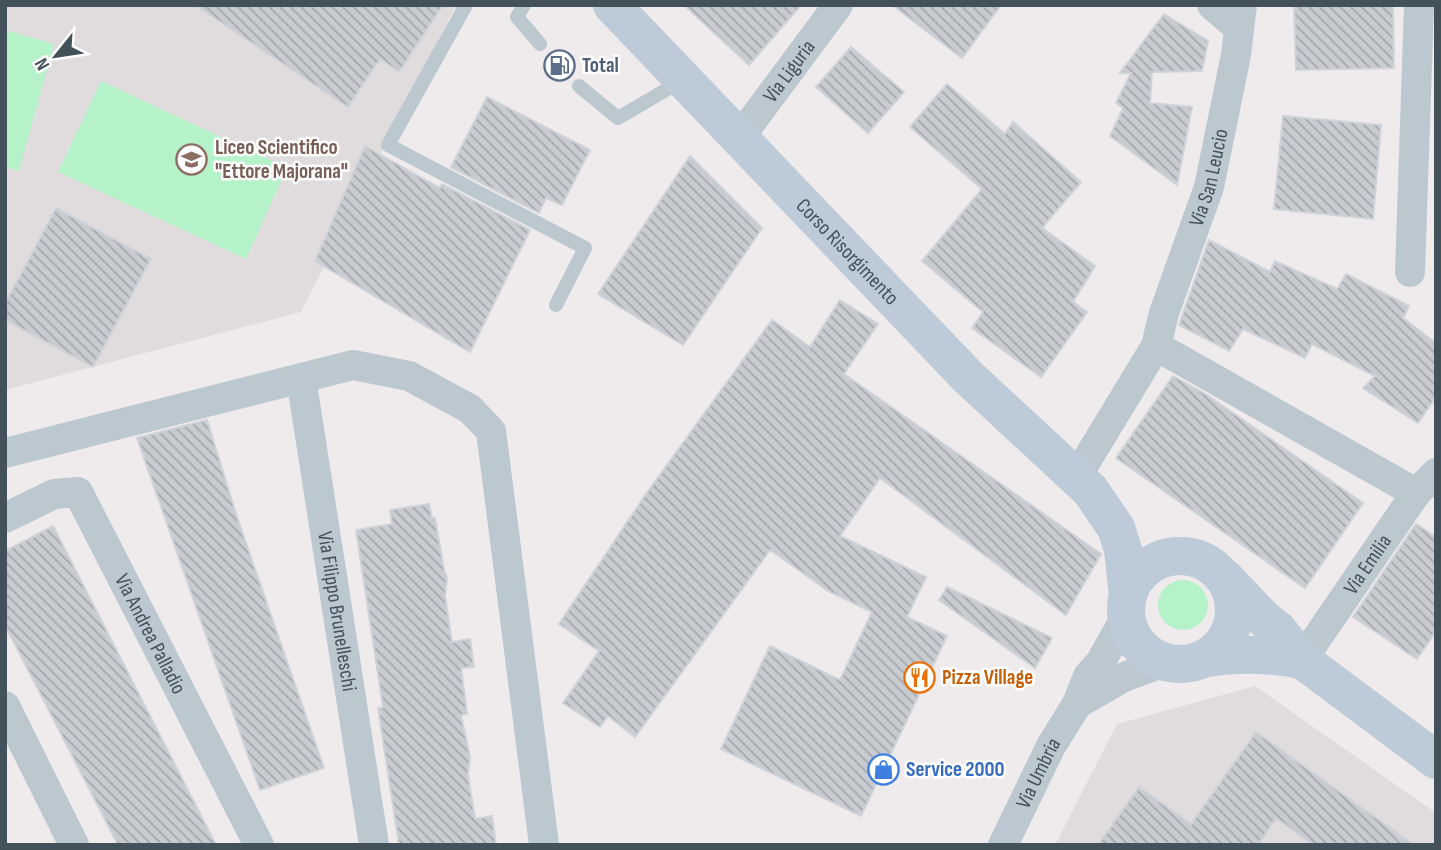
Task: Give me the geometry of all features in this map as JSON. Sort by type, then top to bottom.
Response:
[{"type":"street","name":"Corso Risorgimento","points":[[612,5],[968,377],[1084,483],[1182,555]]},
{"type":"street","name":"Via Liguria","points":[[740,137],[838,5]]},
{"type":"street","points":[[1212,5],[1241,17]]},
{"type":"street","points":[[1410,272],[1419,5]]},
{"type":"street","name":"Via San Leucio","points":[[1084,483],[1156,346],[1164,313],[1209,187],[1241,17]]},
{"type":"street","points":[[1156,346],[1426,483]]},
{"type":"street","points":[[5,453],[353,365],[409,376],[470,409],[491,431],[544,845]]},
{"type":"street","name":"Via Filippo Brunelleschi","points":[[301,378],[374,845]]},
{"type":"street","name":"Corso Risorgimento","points":[[1084,483],[1116,528],[1123,550],[1127,606]]},
{"type":"street","name":"Via Emilia","points":[[1302,660],[1426,483]]},
{"type":"street","name":"Via Andrea Palladio","points":[[5,518],[54,494],[78,492],[258,845]]},
{"type":"street","points":[[1302,660],[1280,656],[1232,654],[1187,664],[1155,659],[1139,646],[1128,627],[1127,606],[1135,578],[1147,566],[1164,557],[1182,555],[1199,558],[1214,566],[1263,618],[1278,630],[1302,660],[1436,760]]},
{"type":"street","points":[[1207,658],[1221,647],[1231,631],[1235,614],[1233,596],[1226,579]]},
{"type":"street","name":"Via Umbria","points":[[1003,845],[1051,746],[1077,704],[1088,676],[1100,663],[1127,606]]},
{"type":"street","name":"Via Umbria","points":[[1077,704],[1124,677],[1166,662]]},
{"type":"street","points":[[5,706],[74,845]]},
{"type":"lane","points":[[466,5],[388,145],[585,247],[556,305]]},
{"type":"lane","points":[[524,5],[517,17],[540,44]]},
{"type":"lane","points":[[579,86],[618,118],[684,79]]},
{"type":"shaded area","name":"Liceo Scientifico \"Ettore Majorana\"","points":[[5,5],[456,5],[301,312],[5,390]]},
{"type":"shaded area","points":[[1255,686],[1436,813],[1436,845],[1055,845],[1117,724]]},
{"type":"green space","points":[[5,30],[54,44],[19,171],[5,167]]},
{"type":"green space","points":[[101,81],[287,168],[246,259],[58,172]]},
{"type":"green space","points":[[1173,581],[1193,581],[1207,595],[1207,615],[1193,629],[1173,629],[1159,615],[1159,595]]},
{"type":"building","points":[[195,5],[443,5],[399,72],[380,59],[348,107]]},
{"type":"building","points":[[684,5],[801,5],[749,65]]},
{"type":"building","points":[[892,5],[1001,5],[962,58]]},
{"type":"building","points":[[1294,5],[1393,5],[1394,68],[1296,70]]},
{"type":"building","points":[[1164,14],[1208,41],[1202,71],[1152,72],[1150,103],[1192,107],[1177,185],[1110,136],[1123,108],[1116,103],[1131,73],[1120,73]]},
{"type":"building","points":[[851,47],[904,92],[868,133],[816,87]]},
{"type":"building","points":[[947,84],[1005,134],[1013,122],[1081,182],[1042,228],[1095,266],[1073,302],[1087,312],[1041,377],[972,328],[983,312],[922,261],[982,189],[910,127]]},
{"type":"building","points":[[487,97],[590,150],[562,205],[546,198],[539,213],[451,167]]},
{"type":"building","points":[[1283,116],[1381,125],[1373,219],[1274,209]]},
{"type":"building","points":[[365,146],[440,188],[442,184],[530,230],[470,352],[315,261]]},
{"type":"building","points":[[690,156],[762,228],[683,345],[598,294]]},
{"type":"building","points":[[56,208],[151,259],[93,367],[5,320],[5,304]]},
{"type":"building","points":[[1209,240],[1270,272],[1275,261],[1337,289],[1346,274],[1409,306],[1403,318],[1436,343],[1436,397],[1418,423],[1363,388],[1375,376],[1312,344],[1305,358],[1243,329],[1229,351],[1179,325]]},
{"type":"building","points":[[840,300],[878,324],[844,374],[1101,554],[1066,615],[880,478],[840,536],[926,577],[907,617],[947,636],[861,816],[721,749],[770,646],[840,680],[872,612],[828,591],[770,550],[635,737],[608,716],[600,727],[563,703],[599,651],[559,624],[646,494],[772,320],[810,347]]},
{"type":"building","points":[[1173,376],[1207,395],[1363,503],[1305,588],[1116,458]]},
{"type":"building","points":[[207,420],[239,523],[324,768],[260,790],[137,438]]},
{"type":"building","points":[[429,504],[432,518],[435,518],[447,578],[445,596],[452,642],[470,639],[474,667],[461,668],[467,714],[461,715],[470,757],[468,775],[475,819],[492,816],[496,845],[399,845],[378,708],[383,707],[356,530],[392,524],[390,510]]},
{"type":"building","points":[[1416,524],[1436,537],[1436,631],[1417,659],[1353,617]]},
{"type":"building","points":[[53,526],[216,845],[118,845],[5,625],[5,551]]},
{"type":"building","points":[[947,587],[1052,638],[1035,668],[939,600]]},
{"type":"building","points":[[1256,732],[1414,845],[1313,845],[1276,818],[1258,845],[1098,845],[1139,787],[1191,824]]},
{"type":"place","name":"Total","points":[[559,65]]},
{"type":"place","name":"Liceo Scientifico \"Ettore Majorana\"","points":[[192,159]]},
{"type":"place","name":"Pizza Village","points":[[919,677]]},
{"type":"place","name":"Service 2000","points":[[883,769]]}]
